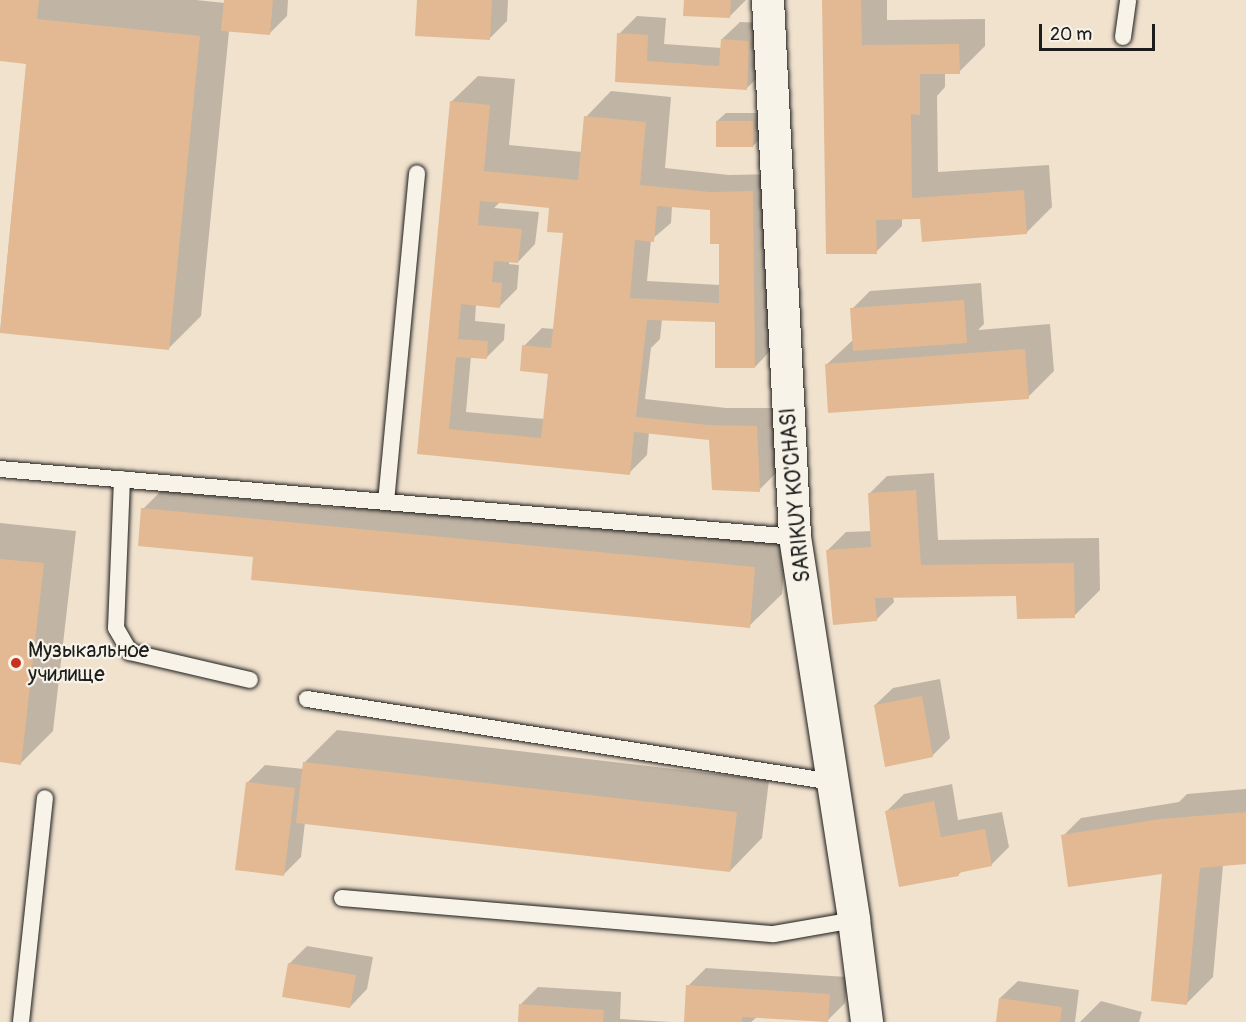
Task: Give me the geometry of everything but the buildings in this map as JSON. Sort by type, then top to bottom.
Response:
[{"type":"street","name":"SARIKUY KO'CHASI","points":[[768,0],[795,537],[854,920],[867,1022]]},
{"type":"lane","points":[[1124,37],[1128,0]]},
{"type":"lane","points":[[386,502],[417,173]]},
{"type":"lane","points":[[0,469],[795,537]]},
{"type":"lane","points":[[122,479],[116,628],[130,652],[250,680]]},
{"type":"lane","points":[[308,699],[833,782]]},
{"type":"lane","points":[[21,1022],[45,798]]},
{"type":"lane","points":[[342,898],[774,933],[854,920]]},
{"type":"place","name":"Музыкальное училище","points":[[16,663]]}]
